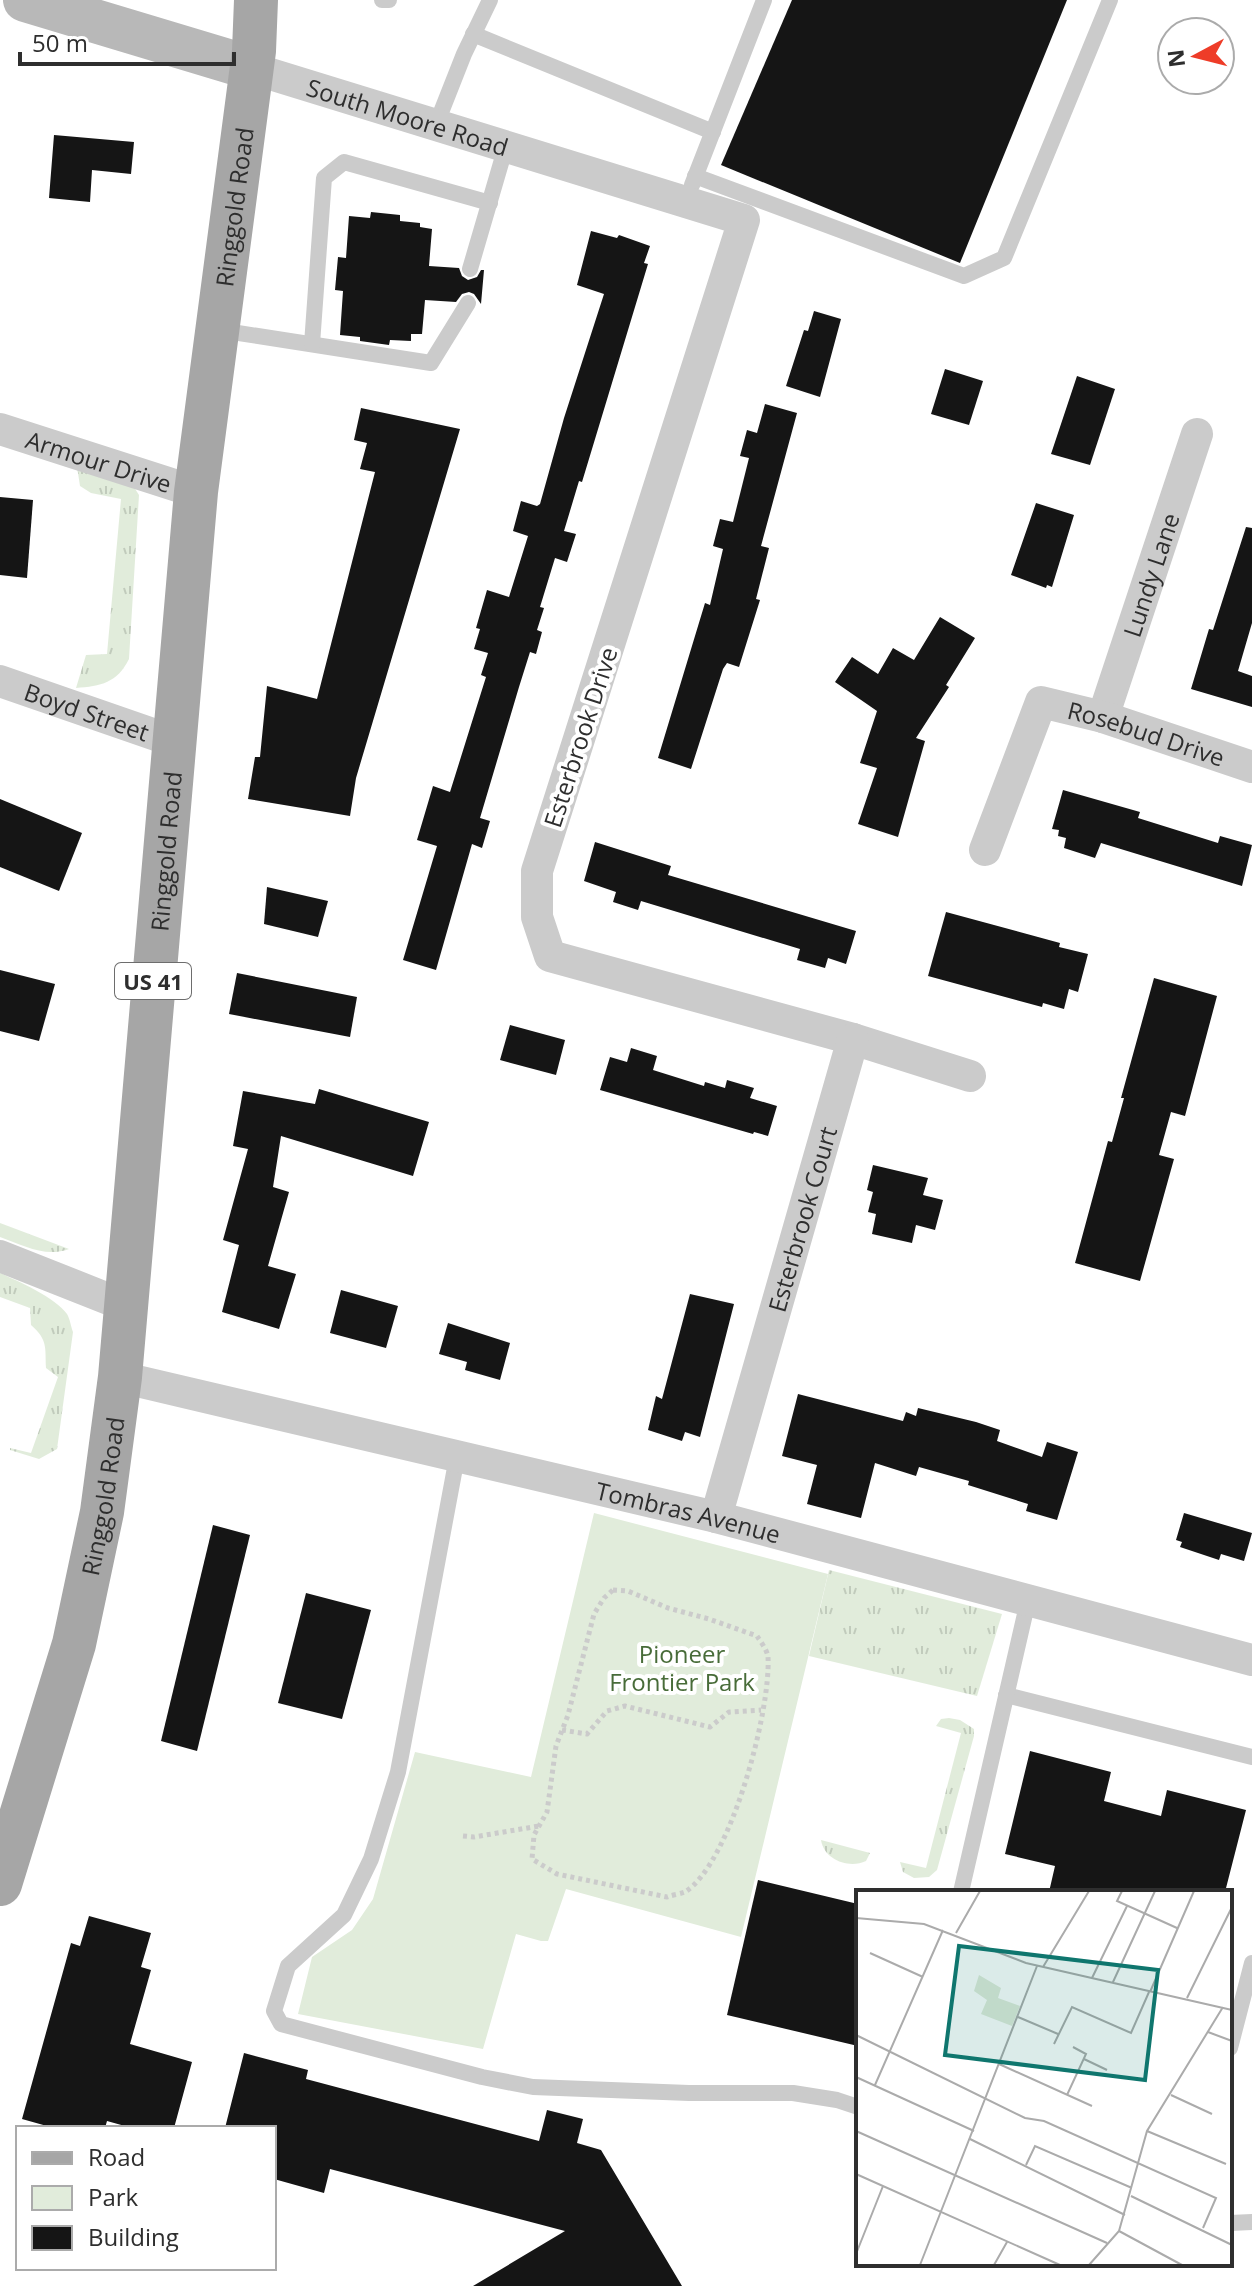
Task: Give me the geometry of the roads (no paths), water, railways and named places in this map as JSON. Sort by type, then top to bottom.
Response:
[{"type":"main road","name":"South Moore Road","points":[[25,0],[105,18],[251,68]]},
{"type":"main road","name":"Ringgold Road","points":[[0,1884],[18,1804],[74,1644],[102,1512],[120,1377],[196,492],[251,68],[256,0]]},
{"type":"street","name":"South Moore Road","points":[[251,68],[506,146],[690,189],[744,220]]},
{"type":"street","name":"Esterbrook Drive","points":[[744,220],[537,871],[537,917],[550,956],[853,1039]]},
{"type":"street","name":"Armour Drive","points":[[0,429],[196,492]]},
{"type":"street","name":"Lundy Lane","points":[[1103,717],[1197,434]]},
{"type":"street","name":"Boyd Street","points":[[0,681],[173,741]]},
{"type":"street","name":"Rosebud Drive","points":[[985,850],[1041,702],[1103,717],[1252,767]]},
{"type":"street","points":[[853,1039],[970,1076]]},
{"type":"street","name":"Esterbrook Court","points":[[716,1517],[853,1039]]},
{"type":"street","points":[[0,1256],[126,1306]]},
{"type":"street","name":"Tombras Avenue","points":[[120,1377],[716,1517],[1252,1660]]},
{"type":"lane","points":[[382,0],[389,0]]},
{"type":"lane","points":[[436,125],[490,0]]},
{"type":"lane","points":[[764,0],[690,189],[964,276],[1004,258],[1110,0]]},
{"type":"lane","points":[[473,34],[713,132]]},
{"type":"lane","points":[[470,269],[506,146]]},
{"type":"lane","points":[[312,344],[324,178],[344,162],[490,203]]},
{"type":"lane","points":[[218,329],[431,363],[468,303]]},
{"type":"lane","points":[[457,1457],[398,1772],[371,1859],[344,1915],[288,1966],[274,2011],[281,2024],[482,2077],[533,2087],[793,2093],[856,2106]]},
{"type":"lane","points":[[961,1890],[1028,1601]]},
{"type":"lane","points":[[1006,1695],[1252,1757]]},
{"type":"lane","points":[[1232,2040],[1252,1963]]},
{"type":"lane","points":[[1232,2223],[1252,2222]]},
{"type":"park label","name":"Pioneer Frontier Park","points":[[682,1667]]}]
